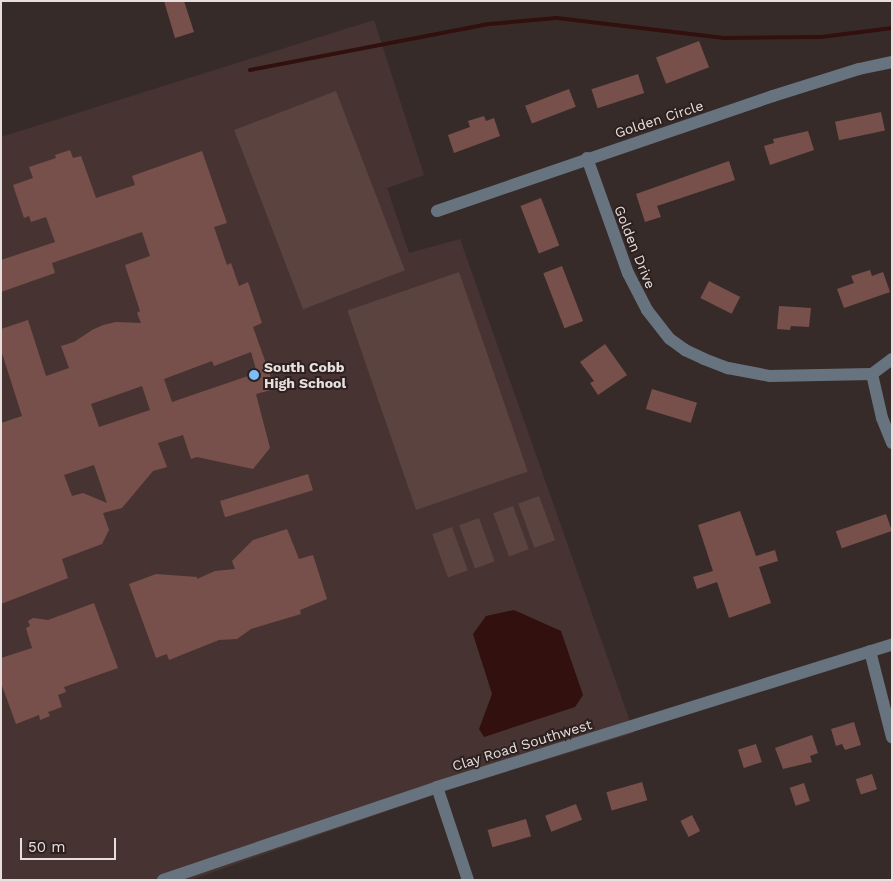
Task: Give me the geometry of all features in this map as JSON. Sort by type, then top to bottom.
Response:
[{"type":"street","name":"Golden Circle","points":[[437,211],[588,158],[859,69],[892,62]]},
{"type":"street","name":"Golden Drive","points":[[588,158],[628,273],[647,310],[670,339],[685,350],[712,362],[770,376],[872,374]]},
{"type":"street","points":[[892,359],[872,374],[882,418],[892,443]]},
{"type":"street","name":"Clay Road Southwest","points":[[163,880],[437,787],[892,644]]},
{"type":"street","points":[[870,651],[892,737]]},
{"type":"street","points":[[437,787],[468,880]]},
{"type":"shaded area","name":"South Cobb High School","points":[[374,20],[424,175],[387,188],[409,253],[460,239],[634,733],[448,790],[190,880],[1,880],[1,137]]},
{"type":"shaded area","points":[[336,91],[405,270],[303,309],[234,130]]},
{"type":"shaded area","points":[[459,272],[528,472],[416,510],[347,310]]},
{"type":"shaded area","points":[[539,496],[555,540],[534,548],[518,504]]},
{"type":"shaded area","points":[[513,506],[529,549],[509,556],[493,513]]},
{"type":"shaded area","points":[[479,518],[495,561],[475,568],[459,525]]},
{"type":"shaded area","points":[[452,527],[468,570],[448,577],[432,534]]},
{"type":"shaded area","points":[[514,610],[561,631],[583,695],[575,707],[484,737],[479,729],[492,694],[473,634],[486,616]]},
{"type":"building","points":[[164,1],[184,1],[194,32],[175,38]]},
{"type":"building","points":[[699,41],[709,67],[666,84],[656,57]]},
{"type":"building","points":[[638,74],[644,93],[598,108],[591,89]]},
{"type":"building","points":[[569,89],[576,107],[532,124],[525,106]]},
{"type":"building","points":[[881,112],[885,131],[839,140],[835,122]]},
{"type":"building","points":[[484,116],[486,121],[494,118],[500,136],[454,153],[448,135],[470,127],[468,121]]},
{"type":"building","points":[[808,131],[814,150],[770,165],[764,146],[774,143],[773,139]]},
{"type":"building","points":[[70,150],[73,158],[81,156],[96,198],[135,185],[132,176],[202,151],[227,223],[214,227],[227,265],[231,263],[239,286],[248,282],[262,323],[253,327],[275,389],[256,394],[270,448],[253,469],[197,457],[191,459],[183,435],[158,443],[167,467],[153,471],[122,508],[103,513],[109,530],[102,544],[62,559],[68,578],[1,604],[1,423],[22,416],[1,350],[1,329],[28,320],[46,376],[69,368],[61,346],[74,342],[103,325],[116,322],[141,323],[137,313],[140,311],[125,265],[150,256],[142,232],[52,263],[55,273],[1,292],[1,260],[55,242],[46,217],[31,222],[29,216],[24,218],[13,185],[33,178],[29,167],[56,158],[55,155]],"holes":[[[251,352],[257,373],[172,402],[164,379],[212,361],[214,366]],[[142,386],[150,410],[99,427],[91,404]],[[94,465],[107,503],[83,493],[72,496],[64,475]]]},
{"type":"building","points":[[729,161],[735,180],[657,206],[661,217],[645,222],[636,194]]},
{"type":"building","points":[[541,198],[559,246],[539,253],[520,206]]},
{"type":"building","points":[[562,266],[583,321],[564,328],[543,273]]},
{"type":"building","points":[[870,270],[872,276],[883,272],[890,292],[844,308],[837,289],[854,283],[851,276]]},
{"type":"building","points":[[709,281],[740,297],[732,314],[700,298]]},
{"type":"building","points":[[779,306],[811,308],[809,327],[791,326],[790,330],[777,329]]},
{"type":"building","points":[[605,344],[627,375],[598,395],[590,383],[594,381],[580,362]]},
{"type":"building","points":[[652,389],[697,403],[691,423],[646,409]]},
{"type":"building","points":[[308,474],[313,490],[225,517],[220,501]]},
{"type":"building","points":[[740,511],[756,556],[775,550],[778,561],[759,567],[771,603],[729,618],[717,582],[697,589],[693,577],[713,571],[698,525]]},
{"type":"building","points":[[886,514],[892,531],[842,548],[836,531]]},
{"type":"building","points":[[287,529],[299,559],[313,555],[327,599],[300,610],[301,614],[251,629],[237,639],[219,640],[169,660],[167,654],[156,658],[129,584],[156,574],[197,577],[197,579],[215,571],[235,569],[232,561],[253,540]]},
{"type":"building","points":[[94,603],[118,668],[64,687],[66,692],[58,695],[62,707],[48,712],[50,716],[40,720],[39,715],[16,724],[1,683],[1,658],[32,648],[26,628],[30,626],[28,621],[33,618],[48,620]]},
{"type":"building","points":[[854,722],[861,745],[845,750],[842,744],[836,746],[831,729]]},
{"type":"building","points":[[812,735],[818,753],[810,756],[812,762],[783,769],[775,748]]},
{"type":"building","points":[[756,744],[762,762],[744,768],[738,750]]},
{"type":"building","points":[[872,774],[877,789],[861,794],[856,779]]},
{"type":"building","points":[[642,782],[647,800],[612,810],[606,792]]},
{"type":"building","points":[[804,783],[810,801],[796,806],[790,788]]},
{"type":"building","points":[[576,804],[582,820],[551,832],[545,816]]},
{"type":"building","points":[[692,815],[700,831],[689,837],[680,821]]},
{"type":"building","points":[[526,819],[531,836],[493,847],[488,830]]},
{"type":"waterway","points":[[250,70],[489,24],[557,18],[724,38],[821,37],[892,28]]},
{"type":"place","name":"South Cobb High School","points":[[254,375]]}]
